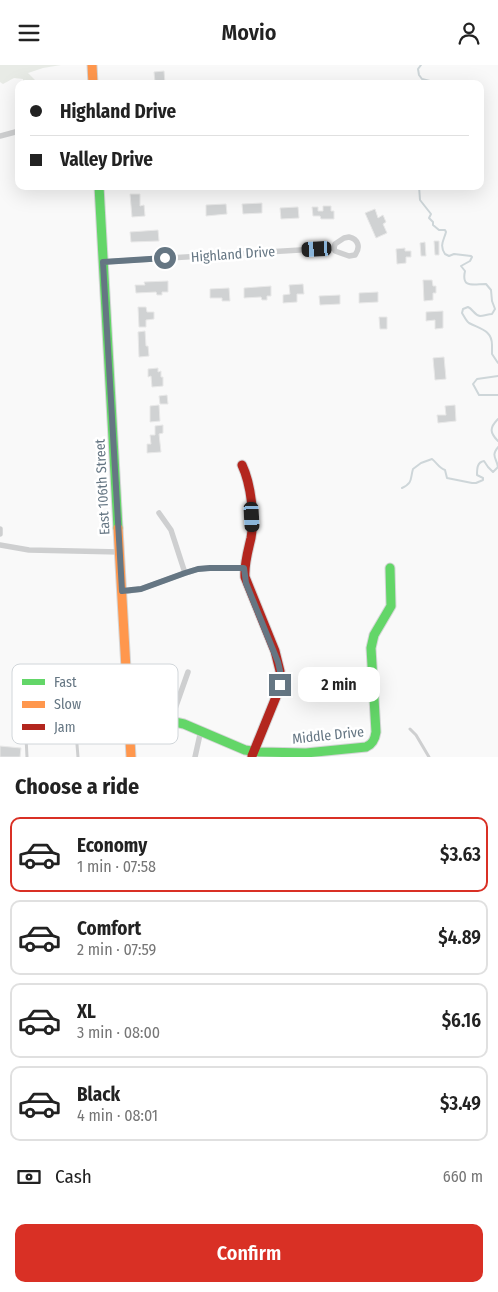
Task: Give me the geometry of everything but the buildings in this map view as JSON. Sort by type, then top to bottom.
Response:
[{"type":"street","points":[[92,65],[93,80]]},
{"type":"street","points":[[0,136],[15,132]]},
{"type":"street","name":"East 106th Street","points":[[99,190],[126,664]]},
{"type":"street","name":"Highland Drive","points":[[103,262],[334,248]]},
{"type":"street","points":[[178,722],[201,730],[253,754],[280,685],[280,671],[275,651],[246,583],[244,568],[252,539],[252,528],[250,488],[242,465]]},
{"type":"street","points":[[159,513],[171,530],[185,573]]},
{"type":"street","points":[[0,529],[0,534]]},
{"type":"street","points":[[0,545],[40,551],[120,552]]},
{"type":"street","points":[[122,591],[141,589],[203,568],[244,568]]},
{"type":"street","name":"Middle Drive","points":[[253,754],[366,747],[373,742],[376,732],[371,648],[374,635],[391,606],[390,568]]},
{"type":"street","points":[[178,700],[188,672]]},
{"type":"street","points":[[195,757],[201,730]]},
{"type":"street","name":"East 106th Street","points":[[130,744],[131,757]]},
{"type":"lane","points":[[410,729],[416,735],[428,757]]},
{"type":"lane","points":[[27,744],[28,757]]},
{"type":"lane","points":[[77,744],[78,757]]},
{"type":"shaded area","points":[[0,65],[61,65],[28,73],[35,80],[14,78],[3,84],[0,82]]},
{"type":"waterway","points":[[421,65],[418,69],[419,75],[422,79],[426,80]]},
{"type":"waterway","points":[[419,190],[420,200],[431,214],[429,218],[433,225],[439,230],[445,230],[446,232],[442,245],[445,254],[449,256],[454,254],[471,256],[470,261],[461,266],[465,271],[465,281],[473,285],[486,284],[491,290],[495,309],[492,314],[478,315],[468,307],[463,309],[462,313],[468,322],[488,333],[491,340],[492,354],[498,363]]},
{"type":"waterway","points":[[498,376],[477,379],[473,384],[479,395],[498,395]]},
{"type":"waterway","points":[[498,419],[492,428],[493,435],[498,441]]},
{"type":"waterway","points":[[498,447],[494,455],[498,467]]},
{"type":"waterway","points":[[402,488],[410,482],[413,469],[421,463],[432,459],[445,470],[447,478],[472,483],[483,480],[483,478],[477,475],[480,463],[484,461],[493,472],[498,467]]},
{"type":"traffic: fast","points":[[99,190],[118,528]]},
{"type":"traffic: fast","points":[[178,723],[245,750],[260,752],[306,753],[368,746],[373,741],[376,732],[371,648],[374,635],[391,606],[390,568]]},
{"type":"traffic: slow","points":[[92,65],[93,80]]},
{"type":"traffic: slow","points":[[118,528],[126,664]]},
{"type":"traffic: slow","points":[[130,744],[131,757]]},
{"type":"traffic: jam","points":[[242,465],[250,491],[253,521],[245,577],[275,651],[280,671],[276,697],[252,756]]},
{"type":"route","points":[[165,258],[103,262],[122,591],[141,589],[198,569],[244,568],[246,583],[275,651],[280,671],[280,685]]}]
